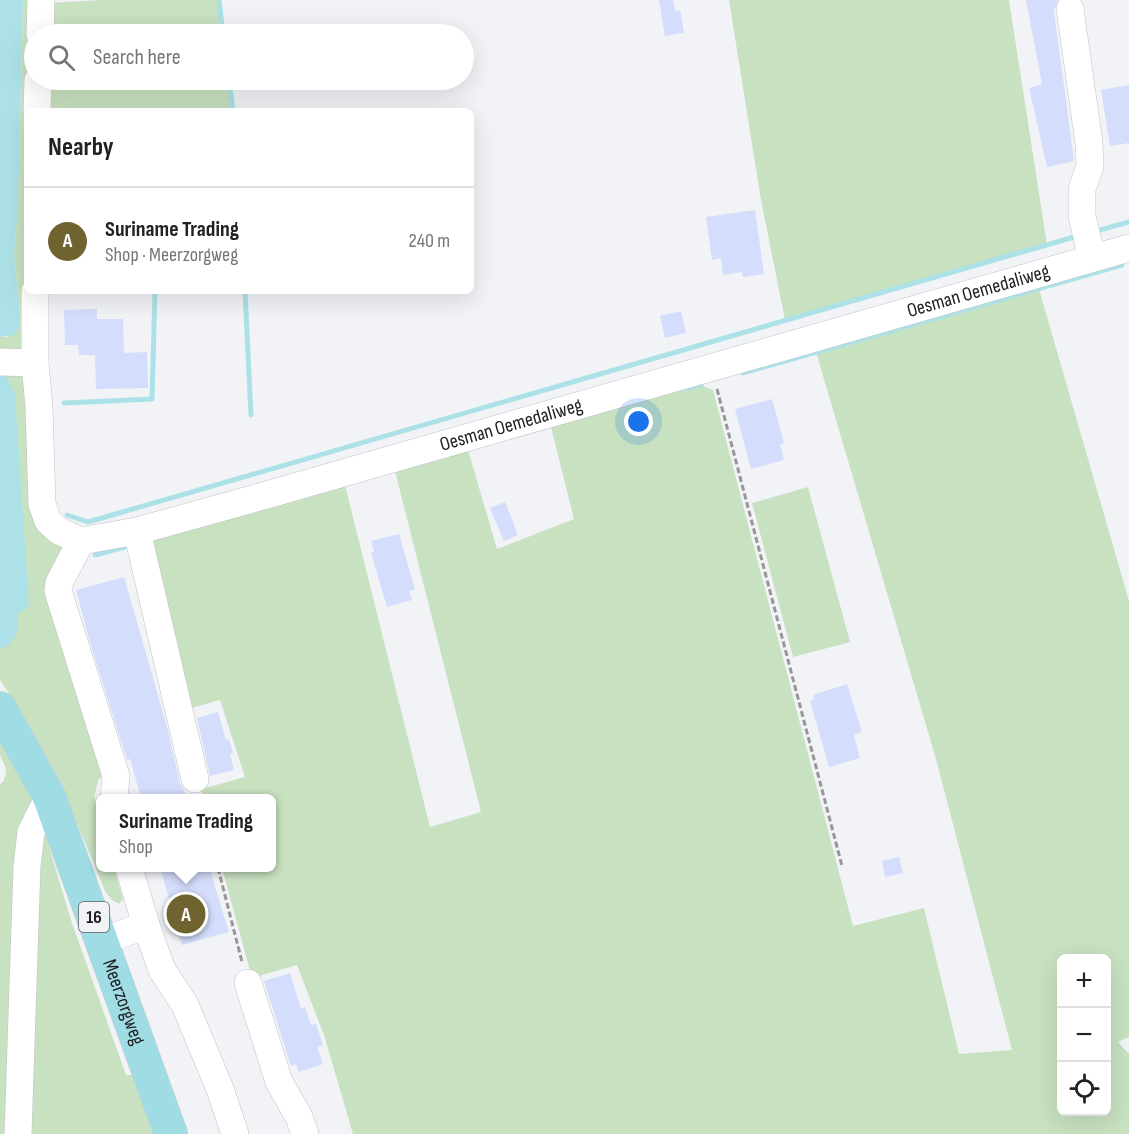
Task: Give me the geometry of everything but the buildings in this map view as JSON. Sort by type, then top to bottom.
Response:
[{"type":"main road","name":"Meerzorgweg","points":[[0,708],[49,796],[171,1134]]},
{"type":"street","points":[[40,24],[41,0]]},
{"type":"street","points":[[1070,9],[1089,142],[1090,166],[1082,189],[1082,216],[1092,258]]},
{"type":"street","points":[[38,90],[38,108]]},
{"type":"street","name":"Oesman Oemedaliweg","points":[[81,541],[137,531],[1129,248]]},
{"type":"street","points":[[34,294],[20,362],[39,407],[42,504],[48,520],[59,531],[81,541],[59,583],[58,591],[116,776],[114,794]]},
{"type":"street","points":[[137,531],[195,779]]},
{"type":"street","points":[[18,1134],[27,866],[31,832],[49,796]]},
{"type":"street","points":[[130,872],[162,970],[185,1005],[220,1089],[235,1134]]},
{"type":"street","points":[[103,941],[146,925]]},
{"type":"street","points":[[248,983],[279,1082],[299,1117],[305,1134]]},
{"type":"path","points":[[711,367],[842,866]]},
{"type":"path","points":[[219,872],[248,983]]},
{"type":"green space","points":[[23,0],[35,0],[35,24],[24,24],[24,90],[33,90],[33,108],[24,108],[24,294],[28,294],[28,333],[15,355],[0,355],[0,337],[7,337],[20,312],[14,255],[18,205]]},
{"type":"green space","points":[[102,0],[219,0],[222,24],[48,24],[49,3]]},
{"type":"green space","points":[[729,0],[1009,0],[1047,245],[785,320],[761,200]]},
{"type":"green space","points":[[47,90],[230,90],[233,108],[47,108]]},
{"type":"green space","points":[[1039,289],[1129,601],[1129,1037],[1118,1042],[1129,1054],[1129,1134],[353,1134],[324,1035],[297,965],[252,978],[223,872],[276,872],[276,794],[202,794],[201,789],[245,777],[220,700],[188,709],[146,541],[345,485],[430,827],[481,812],[395,471],[468,450],[497,549],[574,519],[551,427],[701,385],[713,390],[853,926],[924,908],[959,1054],[1012,1050],[936,759],[816,352]]},
{"type":"green space","points":[[0,370],[25,374],[36,486],[68,543],[54,589],[109,772],[99,779],[94,796],[96,869],[58,777],[0,680]]},
{"type":"green space","points":[[808,487],[850,642],[793,657],[752,503]]},
{"type":"green space","points":[[0,739],[24,776],[34,804],[13,1134],[0,1134],[0,784],[3,782],[6,769],[0,754]]},
{"type":"green space","points":[[39,836],[46,837],[72,923],[126,1075],[134,1075],[155,1134],[22,1134]]},
{"type":"green space","points":[[97,872],[115,872],[123,899],[119,904],[112,900],[105,891]]},
{"type":"water","points":[[0,0],[23,0],[18,205],[14,255],[20,312],[19,327],[14,335],[0,337]]},
{"type":"water","points":[[0,373],[5,373],[15,394],[29,606],[17,615],[18,632],[8,646],[0,648]]},
{"type":"waterway","points":[[219,0],[222,24]]},
{"type":"waterway","points":[[230,90],[233,108]]},
{"type":"waterway","points":[[1093,232],[1129,222]]},
{"type":"waterway","points":[[67,515],[88,522],[1074,237]]},
{"type":"waterway","points":[[743,373],[1122,265]]},
{"type":"waterway","points":[[64,403],[152,399],[155,294]]},
{"type":"waterway","points":[[245,294],[251,415]]},
{"type":"waterway","points":[[684,389],[701,385]]},
{"type":"waterway","points":[[95,555],[125,547]]},
{"type":"place","name":"Suriname Trading","points":[[186,914]]}]
